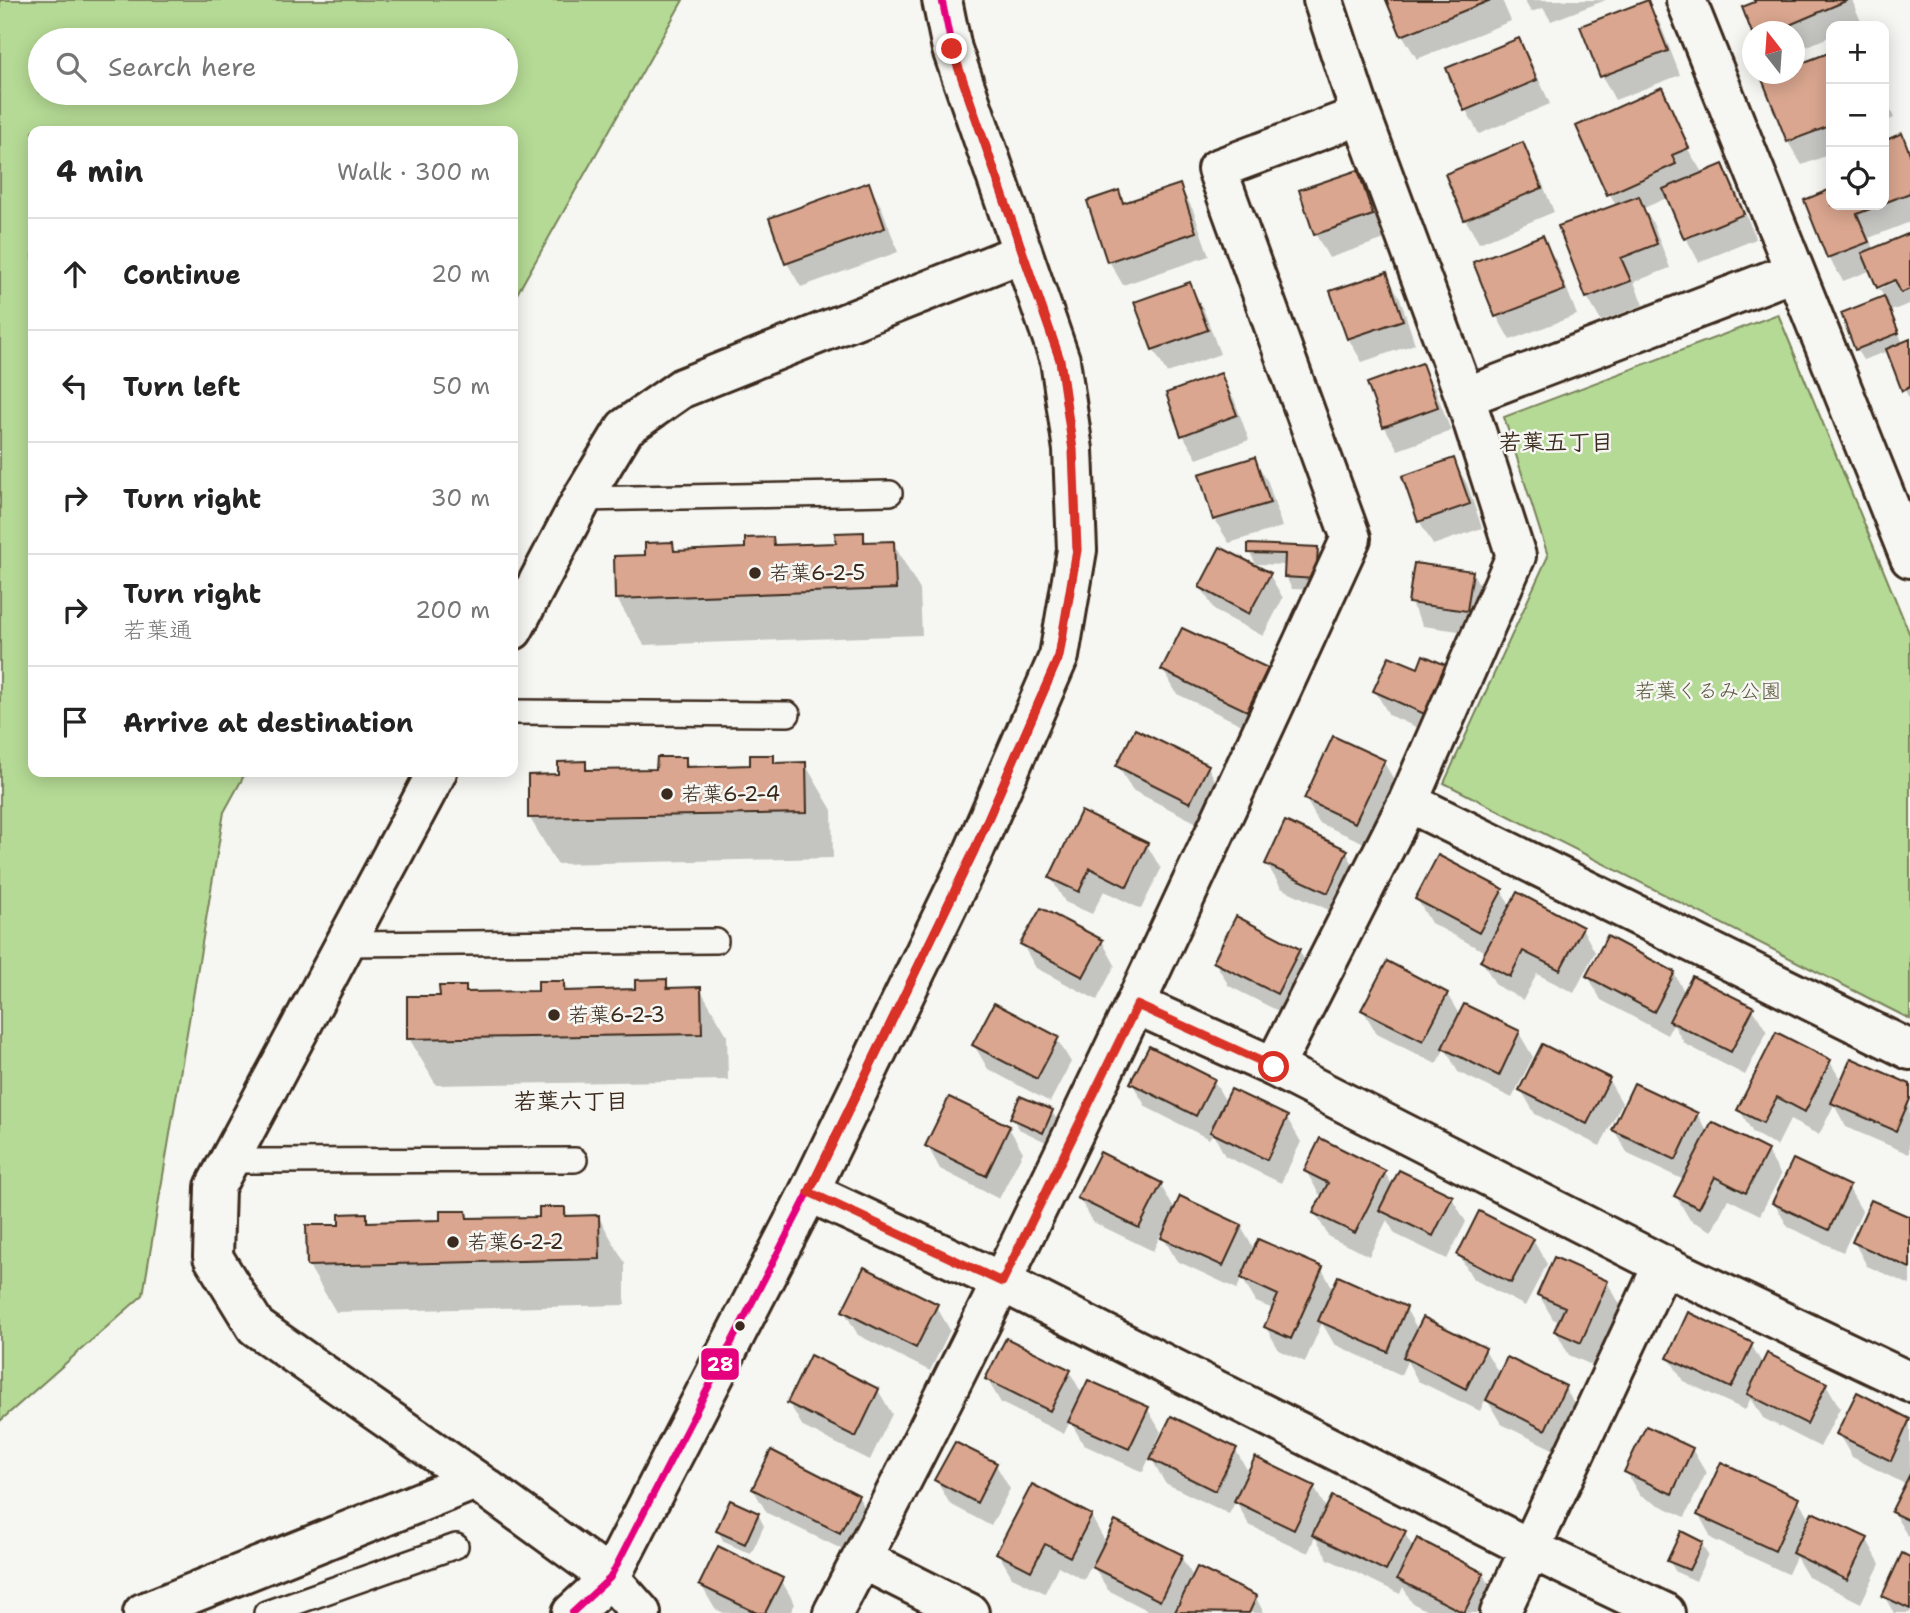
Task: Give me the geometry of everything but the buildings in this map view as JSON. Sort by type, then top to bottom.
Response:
[{"type":"street","points":[[572,1613],[610,1578],[809,1192],[974,851],[1059,656],[1077,550],[1073,450],[1060,360],[952,49],[942,0]]},
{"type":"street","points":[[1274,1067],[1408,802],[1516,556],[1465,397],[1361,116],[1323,0]]},
{"type":"street","points":[[1686,0],[1910,558]]},
{"type":"street","points":[[833,1613],[1002,1282],[1137,1005],[1351,538],[1217,169],[1361,116]]},
{"type":"street","points":[[518,621],[582,499],[625,428],[682,388],[1022,253]]},
{"type":"street","points":[[1465,397],[1793,271]]},
{"type":"street","points":[[434,777],[215,1187],[213,1257],[256,1327],[610,1578],[641,1613]]},
{"type":"street","points":[[1408,802],[1910,1050]]},
{"type":"street","points":[[1137,1005],[1274,1067],[1663,1265],[1910,1382]]},
{"type":"street","points":[[809,1192],[1002,1282],[1531,1549],[1665,1613]]},
{"type":"street","points":[[1500,1613],[1663,1265]]},
{"type":"street","points":[[161,1610],[475,1480]]},
{"type":"street","points":[[862,1559],[969,1613]]},
{"type":"lane","points":[[582,499],[890,493]]},
{"type":"lane","points":[[518,712],[788,714]]},
{"type":"lane","points":[[345,944],[716,941]]},
{"type":"lane","points":[[229,1161],[575,1160]]},
{"type":"lane","points":[[266,1613],[456,1546]]},
{"type":"green space","points":[[0,0],[683,0],[518,292],[518,126],[28,126],[28,777],[243,777],[224,812],[143,1295],[0,1421]]},
{"type":"green space","name":"若葉くるみ公園","points":[[1778,314],[1910,635],[1910,1019],[1444,783],[1548,556],[1504,417]]},
{"type":"transit line","name":"28","points":[[572,1613],[610,1578],[809,1192],[974,851],[1059,656],[1077,550],[1073,450],[1060,360],[952,49],[942,0]]},
{"type":"place","name":"若葉6-2-5","points":[[755,573]]},
{"type":"place","name":"若葉6-2-4","points":[[667,794]]},
{"type":"place","name":"若葉6-2-3","points":[[554,1015]]},
{"type":"place","name":"若葉6-2-2","points":[[453,1242]]},
{"type":"district","name":"若葉五丁目","points":[[1556,442]]},
{"type":"district","name":"若葉六丁目","points":[[571,1101]]},
{"type":"route","points":[[952,49],[1060,360],[1073,450],[1077,550],[1059,656],[974,851],[809,1192],[1002,1282],[1137,1005],[1274,1067]]}]
